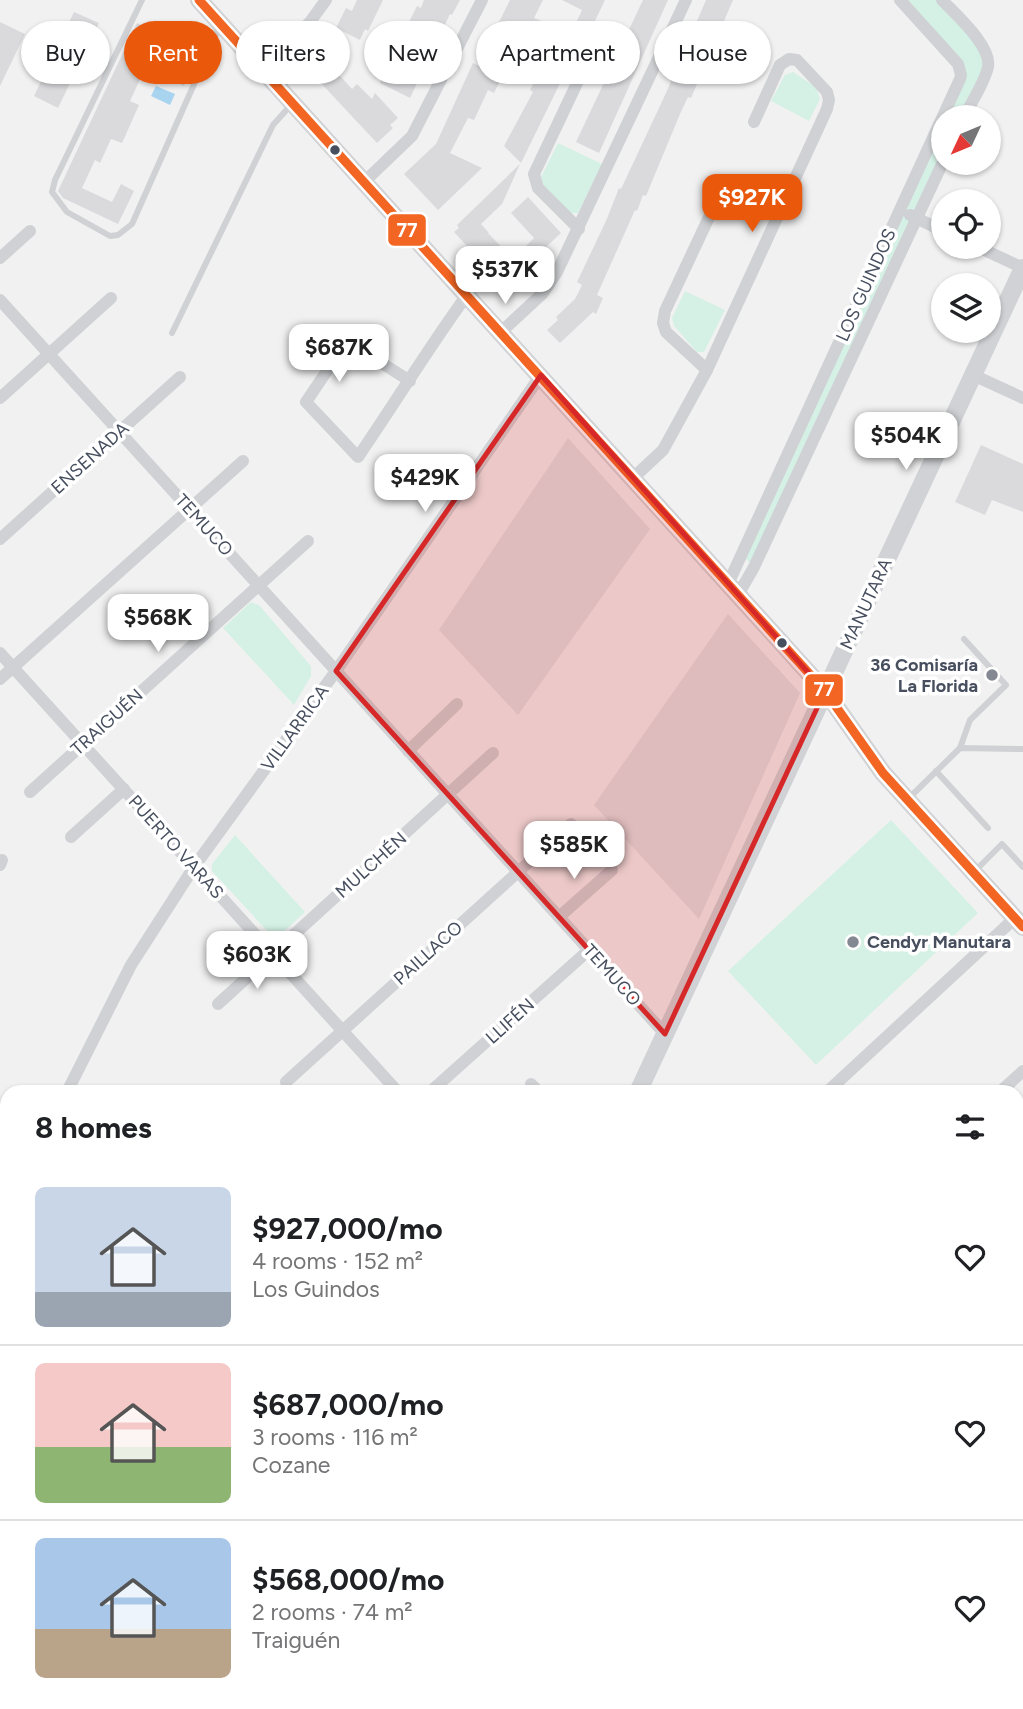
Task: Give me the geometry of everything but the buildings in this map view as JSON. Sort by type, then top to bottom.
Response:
[{"type":"main road","points":[[199,0],[218,21]]},
{"type":"main road","points":[[222,25],[236,40]]},
{"type":"main road","points":[[276,84],[825,691],[862,745],[906,800],[973,873],[1020,918]]},
{"type":"main road","name":"MANUTARA","points":[[641,1085],[1022,274]]},
{"type":"street","points":[[311,21],[326,0]]},
{"type":"street","points":[[364,182],[403,147],[418,127],[482,0]]},
{"type":"street","points":[[501,332],[537,299],[550,283],[579,229],[686,0]]},
{"type":"street","name":"LOS GUINDOS","points":[[733,589],[961,75],[958,64],[900,0]]},
{"type":"street","points":[[942,0],[984,46],[988,57],[988,68],[970,105]]},
{"type":"street","points":[[633,478],[663,450],[707,370],[827,109],[829,96],[797,60],[789,59],[780,65],[754,122]]},
{"type":"street","points":[[576,84],[534,174],[538,188],[579,229]]},
{"type":"street","name":"LOS GUINDOS","points":[[733,589],[754,568],[937,175]]},
{"type":"street","points":[[900,211],[931,225]]},
{"type":"street","points":[[707,370],[666,332],[663,323],[665,311],[711,213]]},
{"type":"street","points":[[0,258],[30,231]]},
{"type":"street","points":[[998,259],[1022,274]]},
{"type":"street","points":[[410,381],[347,341],[306,402],[358,457],[410,381],[467,295]]},
{"type":"street","points":[[0,398],[111,298]]},
{"type":"street","name":"TEMUCO","points":[[0,300],[665,1034]]},
{"type":"street","points":[[973,375],[1023,398]]},
{"type":"street","name":"VILLARRICA","points":[[71,1085],[131,965],[194,867],[336,671],[541,376]]},
{"type":"street","name":"ENSENADA","points":[[0,539],[180,377]]},
{"type":"street","points":[[0,679],[243,461]]},
{"type":"street","name":"TRAIGUÉN","points":[[30,792],[308,541]]},
{"type":"street","name":"PUERTO VARAS","points":[[0,653],[392,1085]]},
{"type":"street","points":[[408,751],[457,704]]},
{"type":"street","name":"MULCHÉN","points":[[218,1003],[494,753]]},
{"type":"street","name":"PUERTO VARAS","points":[[71,837],[124,789]]},
{"type":"street","name":"PAILLACO","points":[[286,1082],[571,824]]},
{"type":"street","points":[[559,917],[612,870]]},
{"type":"street","points":[[835,1085],[1020,918]]},
{"type":"street","name":"LLIFÉN","points":[[438,1085],[589,950]]},
{"type":"street","points":[[1008,1085],[1023,1071]]},
{"type":"lane","points":[[132,21],[142,0]]},
{"type":"lane","points":[[124,37],[52,192],[67,212],[110,236],[118,235],[132,224],[194,84]]},
{"type":"lane","points":[[172,333],[273,125],[293,103]]},
{"type":"lane","points":[[906,800],[960,748],[970,720],[1006,685],[964,639]]},
{"type":"lane","points":[[960,748],[1023,748]]},
{"type":"lane","points":[[936,771],[988,828]]},
{"type":"lane","points":[[973,873],[1002,844],[1023,867]]},
{"type":"highlighted area","points":[[541,375],[825,691],[665,1034],[336,671]]},
{"type":"shaded area","points":[[568,438],[650,529],[518,715],[439,630]]},
{"type":"shaded area","points":[[728,614],[800,693],[699,919],[594,805]]},
{"type":"green space","points":[[902,0],[940,0],[986,58],[968,105],[949,105],[962,77]]},
{"type":"green space","points":[[793,72],[816,87],[820,99],[809,121],[771,101],[785,75]]},
{"type":"green space","points":[[558,143],[602,164],[578,213],[570,213],[544,186],[541,177]]},
{"type":"green space","points":[[931,145],[931,175],[935,175],[751,564],[744,557]]},
{"type":"green space","points":[[685,291],[725,310],[704,352],[697,352],[674,326],[672,318]]},
{"type":"green space","points":[[251,602],[259,605],[311,666],[311,676],[294,705],[223,628]]},
{"type":"green space","name":"Cendyr Manutara","points":[[891,820],[978,913],[816,1065],[728,971]]},
{"type":"green space","points":[[235,835],[305,912],[279,936],[269,933],[212,871],[212,864]]},
{"type":"water","points":[[156,86],[175,94],[170,105],[151,96]]},
{"type":"transit line","name":"77","points":[[199,0],[825,691],[883,773],[1023,927]]},
{"type":"place","name":"36 Comisaría La Florida","points":[[992,675]]},
{"type":"place","name":"Cendyr Manutara","points":[[853,942]]}]
